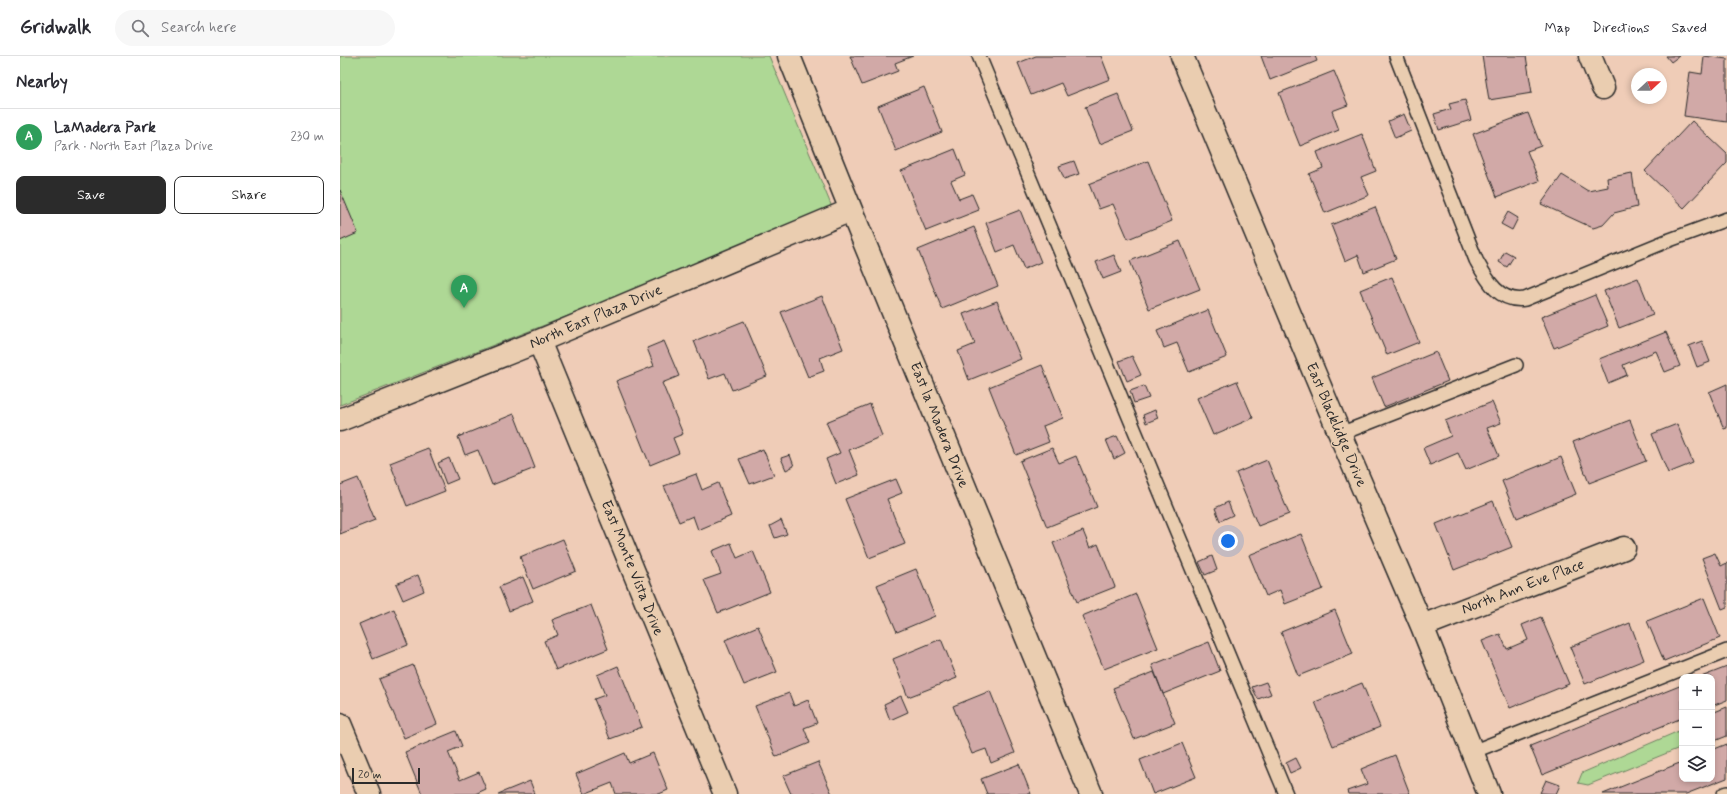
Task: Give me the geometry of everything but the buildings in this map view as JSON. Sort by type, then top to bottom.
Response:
[{"type":"street","name":"East la Madera Drive","points":[[789,56],[1091,794]]},
{"type":"street","name":"East Blacklidge Drive","points":[[1182,56],[1422,626],[1489,794]]},
{"type":"street","points":[[1590,56],[1603,88]]},
{"type":"street","name":"North East Plaza Drive","points":[[340,420],[539,341],[851,210]]},
{"type":"street","name":"East Monte Vista Drive","points":[[539,341],[725,794]]},
{"type":"street","name":"North Ann Eve Place","points":[[1422,626],[1624,548]]},
{"type":"street","points":[[340,724],[369,794]]},
{"type":"lane","points":[[979,56],[1286,794]]},
{"type":"lane","points":[[1396,56],[1476,260],[1488,282],[1505,297],[1516,300],[1525,299],[1667,241],[1727,219]]},
{"type":"lane","points":[[1340,434],[1516,365]]},
{"type":"lane","points":[[1472,752],[1727,651]]},
{"type":"green space","points":[[340,56],[769,56],[834,212],[340,405]]},
{"type":"green space","points":[[1679,731],[1679,748],[1588,785],[1578,783],[1582,773]]},
{"type":"place","name":"LaMadera Park","points":[[464,308]]}]
